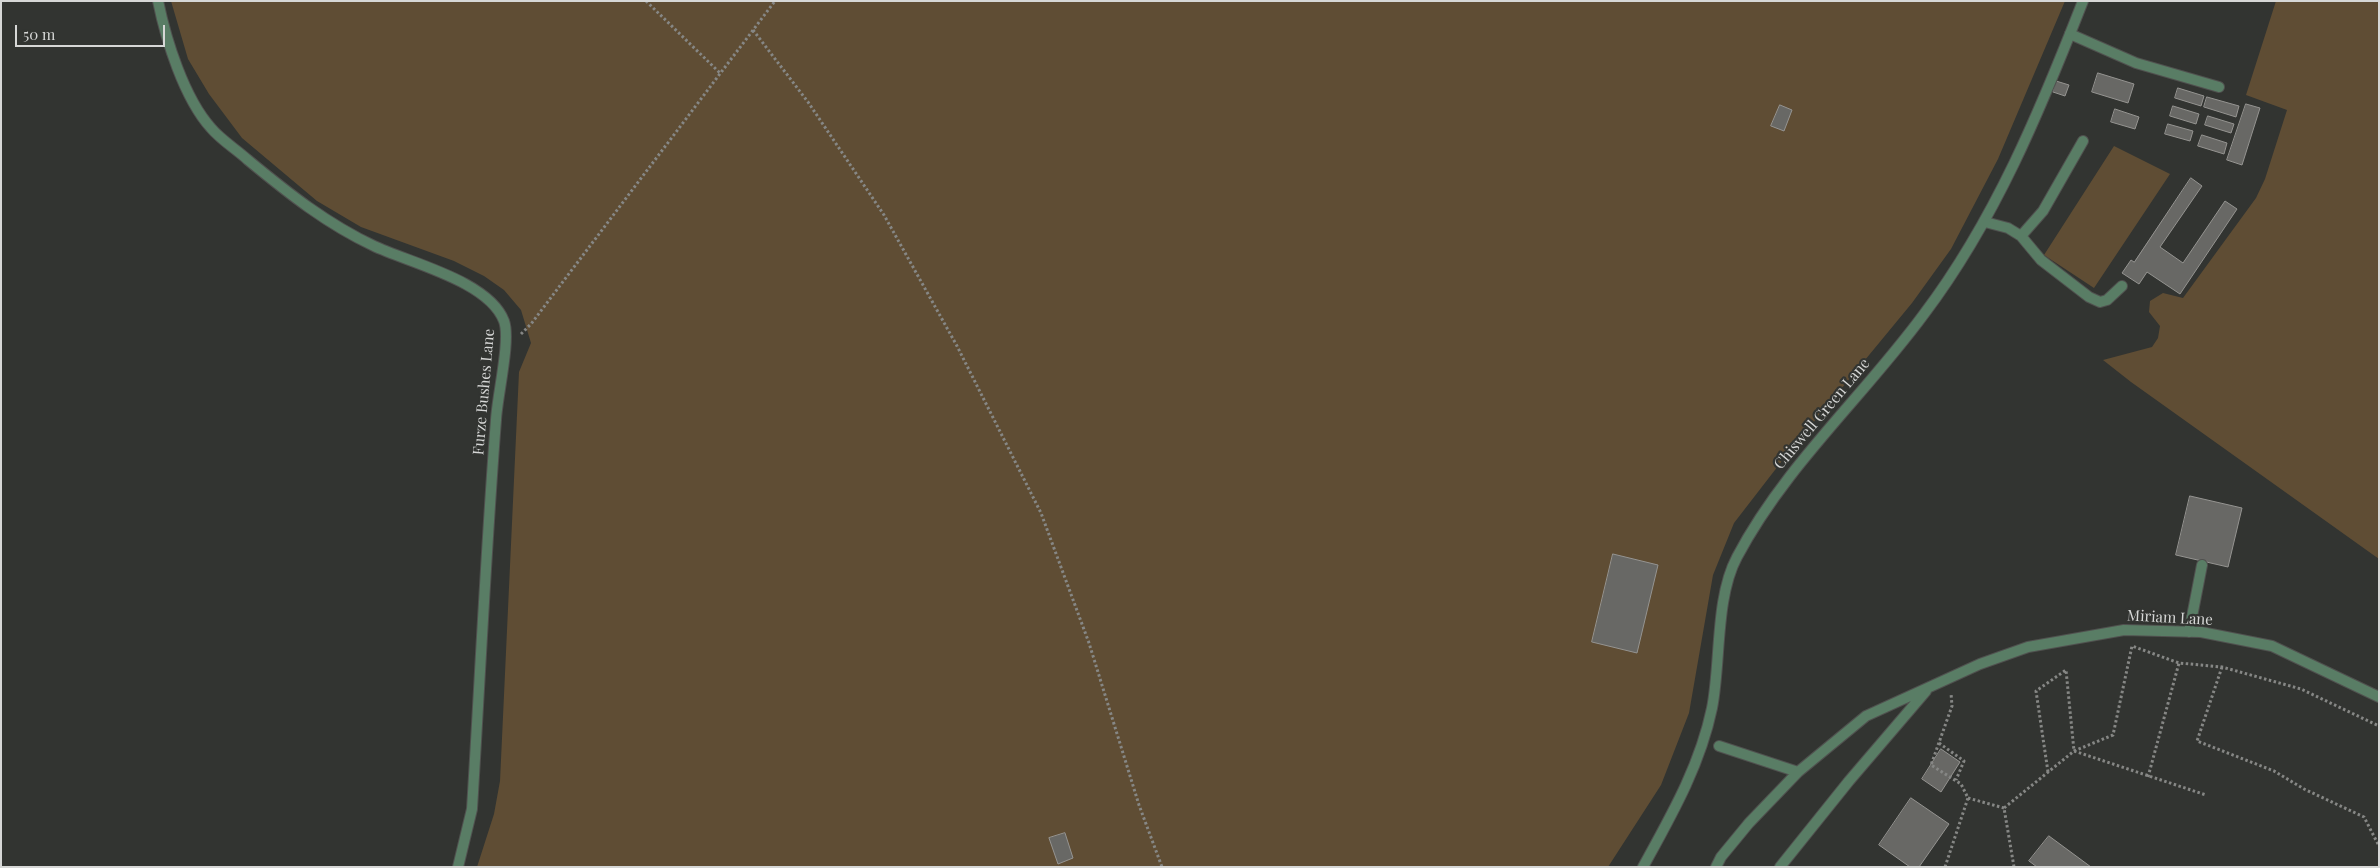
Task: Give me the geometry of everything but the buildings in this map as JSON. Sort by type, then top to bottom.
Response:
[{"type":"street","name":"Furze Bushes Lane","points":[[158,1],[182,82],[210,127],[285,191],[334,226],[376,247],[454,278],[474,289],[492,305],[504,322],[505,350],[496,417],[472,809],[458,867]]},
{"type":"street","name":"Chiswell Green Lane","points":[[1643,867],[1676,808],[1693,770],[1703,740],[1716,688],[1726,590],[1734,562],[1746,539],[1791,474],[1923,316],[1961,263],[1985,222],[2019,153],[2083,1]]},
{"type":"street","points":[[2070,34],[2136,63],[2219,87]]},
{"type":"street","points":[[2021,236],[2043,211],[2083,140]]},
{"type":"street","points":[[1985,222],[2008,228],[2021,236],[2041,260],[2089,297],[2100,302],[2107,300],[2122,286]]},
{"type":"street","points":[[2189,632],[2202,565]]},
{"type":"street","name":"Miriam Lane","points":[[1716,867],[1749,822],[1798,772],[1866,716],[1980,664],[2036,645],[2124,630],[2201,632],[2272,646],[2379,696]]},
{"type":"street","points":[[1780,867],[1849,781],[1928,688]]},
{"type":"street","points":[[1719,746],[1798,772]]},
{"type":"path","points":[[646,1],[720,73]]},
{"type":"path","points":[[505,350],[530,324],[775,1]]},
{"type":"path","points":[[753,30],[808,102],[884,215],[958,346],[1041,513],[1089,643],[1139,805],[1162,867]]},
{"type":"path","points":[[2004,808],[2074,751],[2113,735],[2132,646],[2179,663],[2222,666],[2300,689],[2379,726]]},
{"type":"path","points":[[2148,776],[2179,663]]},
{"type":"path","points":[[2222,666],[2197,741],[2274,772],[2304,789],[2364,817],[2379,846]]},
{"type":"path","points":[[2048,772],[2036,691],[2066,670],[2074,751]]},
{"type":"path","points":[[1945,867],[1968,798],[1962,784],[1931,764],[1952,706],[1949,679]]},
{"type":"path","points":[[1938,743],[1964,761],[1956,780]]},
{"type":"path","points":[[2074,751],[2206,795]]},
{"type":"path","points":[[1968,798],[2004,808]]},
{"type":"path","points":[[2004,808],[2014,867]]},
{"type":"shaded area","points":[[171,1],[2065,1],[1998,159],[1951,249],[1912,303],[1785,457],[1734,523],[1713,575],[1689,713],[1661,785],[1608,867],[477,867],[494,814],[500,781],[519,372],[531,343],[521,310],[504,290],[484,276],[454,261],[361,227],[317,201],[242,138],[209,94],[188,59]]},
{"type":"shaded area","points":[[2276,1],[2379,1],[2379,559],[2103,360],[2152,347],[2158,338],[2160,326],[2149,312],[2150,301],[2163,293],[2183,298],[2256,198],[2265,179],[2287,110],[2246,95]]},
{"type":"shaded area","points":[[2114,146],[2170,174],[2094,288],[2044,255]]}]
